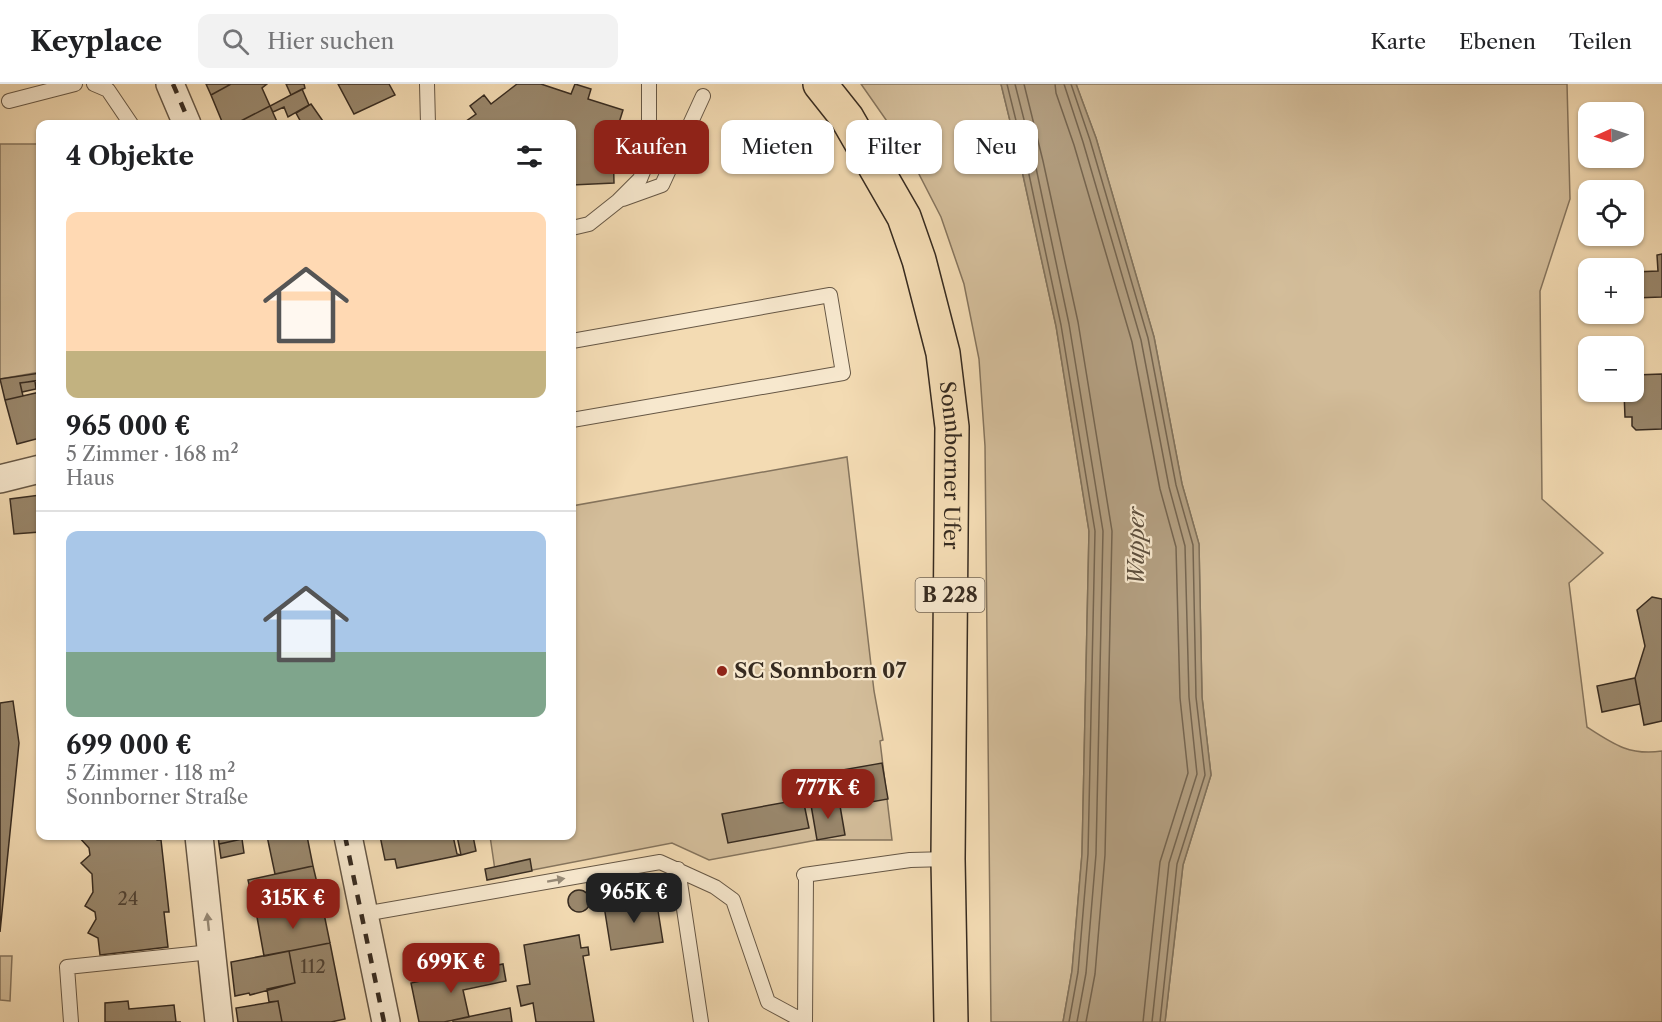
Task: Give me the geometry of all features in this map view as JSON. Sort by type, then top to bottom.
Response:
[{"type":"main road","name":"Sonnborner Ufer","points":[[820,84],[848,118],[904,217],[919,260],[943,353],[952,427],[948,859],[951,1022]]},
{"type":"street","points":[[170,84],[185,120]]},
{"type":"street","points":[[0,479],[36,470]]},
{"type":"street","points":[[199,840],[219,1022]]},
{"type":"street","points":[[349,840],[386,1022]]},
{"type":"lane","points":[[9,100],[75,84]]},
{"type":"lane","points":[[94,84],[108,90],[128,120]]},
{"type":"lane","points":[[427,84],[428,120]]},
{"type":"lane","points":[[576,227],[589,224],[618,201],[640,179],[649,157],[649,89]]},
{"type":"lane","points":[[618,201],[663,185],[703,96]]},
{"type":"lane","points":[[576,340],[830,295],[843,373],[576,419]]},
{"type":"lane","points":[[364,914],[660,862],[715,886],[733,900],[768,1002],[805,1022],[805,875],[910,860],[948,859]]},
{"type":"lane","points":[[678,869],[701,1022]]},
{"type":"lane","points":[[71,1022],[67,967],[212,952]]},
{"type":"shaded area","points":[[861,84],[1001,84],[1010,120],[954,120],[954,174],[1023,174],[1056,326],[1089,531],[1082,854],[1072,971],[1063,1022],[991,1022],[985,446],[979,359],[964,284],[941,217],[919,174],[942,174],[942,120],[886,120]]},
{"type":"shaded area","points":[[1076,84],[1567,84],[1570,199],[1540,291],[1542,499],[1603,553],[1569,583],[1587,727],[1631,750],[1662,751],[1662,1022],[1165,1022],[1183,865],[1211,775],[1202,697],[1199,544],[1182,484],[1154,337],[1096,138]]},
{"type":"shaded area","points":[[0,144],[36,144],[36,373],[0,379]]},
{"type":"shaded area","name":"SC Sonnborn 07","points":[[847,457],[874,691],[883,740],[880,741],[892,840],[817,840],[709,860],[672,843],[496,877],[491,840],[576,840],[576,505]]},
{"type":"shaded area","points":[[0,956],[12,956],[10,1001],[0,1000]]},
{"type":"water","name":"Wupper","points":[[1001,84],[1076,84],[1096,138],[1154,337],[1182,484],[1199,544],[1202,697],[1211,775],[1183,865],[1165,1022],[1063,1022],[1072,971],[1082,854],[1089,531],[1056,326],[1023,174],[1038,174],[1038,120],[1010,120]]},
{"type":"building","points":[[206,84],[231,84],[211,95]]},
{"type":"building","points":[[231,84],[267,84],[262,88],[270,106],[243,120],[221,120],[211,95]]},
{"type":"building","points":[[286,84],[304,84],[305,88],[291,95]]},
{"type":"building","points":[[338,84],[389,84],[395,95],[354,114]]},
{"type":"building","points":[[517,84],[541,84],[571,94],[575,84],[591,89],[588,99],[623,110],[620,120],[594,120],[594,174],[614,174],[614,183],[576,185],[576,120],[468,120],[476,114],[470,106],[484,95],[491,104]]},
{"type":"building","points":[[302,89],[309,105],[288,117],[284,107],[273,112],[270,106]]},
{"type":"building","points":[[311,104],[322,120],[300,120],[296,113]]},
{"type":"building","points":[[270,106],[276,120],[243,120]]},
{"type":"building","points":[[1662,254],[1662,297],[1644,298],[1644,272],[1658,271],[1657,255]]},
{"type":"building","points":[[36,374],[36,381],[20,383],[23,396],[5,400],[0,379]]},
{"type":"building","points":[[1662,374],[1662,429],[1636,430],[1632,426],[1632,417],[1625,417],[1624,402],[1644,402],[1644,375]]},
{"type":"building","points":[[35,381],[36,389],[22,392],[20,383]]},
{"type":"building","points":[[36,393],[36,439],[17,444],[5,400]]},
{"type":"building","points":[[36,496],[36,532],[14,534],[10,499]]},
{"type":"building","points":[[1652,597],[1662,599],[1662,721],[1644,725],[1635,678],[1645,646],[1637,610]]},
{"type":"building","points":[[1635,678],[1640,704],[1602,712],[1597,686]]},
{"type":"building","points":[[13,701],[19,743],[0,932],[0,703]]},
{"type":"building","points":[[882,763],[888,799],[849,806],[842,770]]},
{"type":"building","points":[[803,799],[809,828],[728,843],[722,814]]},
{"type":"building","points":[[839,800],[845,835],[817,840],[811,805]]},
{"type":"building","points":[[82,840],[161,840],[169,912],[164,912],[168,947],[100,955],[98,938],[88,933],[96,919],[95,912],[85,906],[93,892],[92,874],[81,863],[90,855],[89,848]]},
{"type":"building","points":[[218,840],[238,840],[219,844]]},
{"type":"building","points":[[242,840],[244,853],[221,858],[219,844]]},
{"type":"building","points":[[268,840],[308,840],[313,866],[275,874]]},
{"type":"building","points":[[381,840],[454,840],[457,854],[461,855],[397,868],[395,859],[385,860]]},
{"type":"building","points":[[458,840],[474,840],[476,851],[461,855]]},
{"type":"building","points":[[530,859],[532,871],[487,880],[485,869]]},
{"type":"building","points":[[313,866],[322,904],[257,917],[248,880]]},
{"type":"building","points":[[579,890],[587,893],[590,901],[587,909],[579,912],[571,909],[568,901],[571,893]]},
{"type":"building","points":[[656,898],[663,942],[611,950],[604,906]]},
{"type":"building","points":[[322,904],[330,943],[264,956],[257,917]]},
{"type":"building","points":[[579,935],[581,948],[588,947],[589,955],[583,956],[594,1022],[536,1022],[533,1003],[521,1006],[517,986],[530,984],[524,945]]},
{"type":"building","points":[[330,943],[345,1019],[331,1022],[282,1022],[278,1001],[269,1002],[267,989],[295,983],[289,951]]},
{"type":"building","points":[[289,951],[295,983],[250,995],[249,993],[235,996],[231,962]]},
{"type":"building","points":[[503,964],[506,981],[463,990],[469,1017],[444,1022],[419,1022],[411,983]]},
{"type":"building","points":[[128,1001],[129,1009],[174,1005],[176,1022],[105,1022],[105,1003]]},
{"type":"building","points":[[278,1001],[282,1022],[238,1022],[236,1008]]},
{"type":"building","points":[[510,1008],[512,1022],[453,1022],[453,1020]]},
{"type":"railway","points":[[173,84],[188,120]]},
{"type":"railway","points":[[346,840],[384,1022]]},
{"type":"place","name":"SC Sonnborn 07","points":[[722,671]]}]
